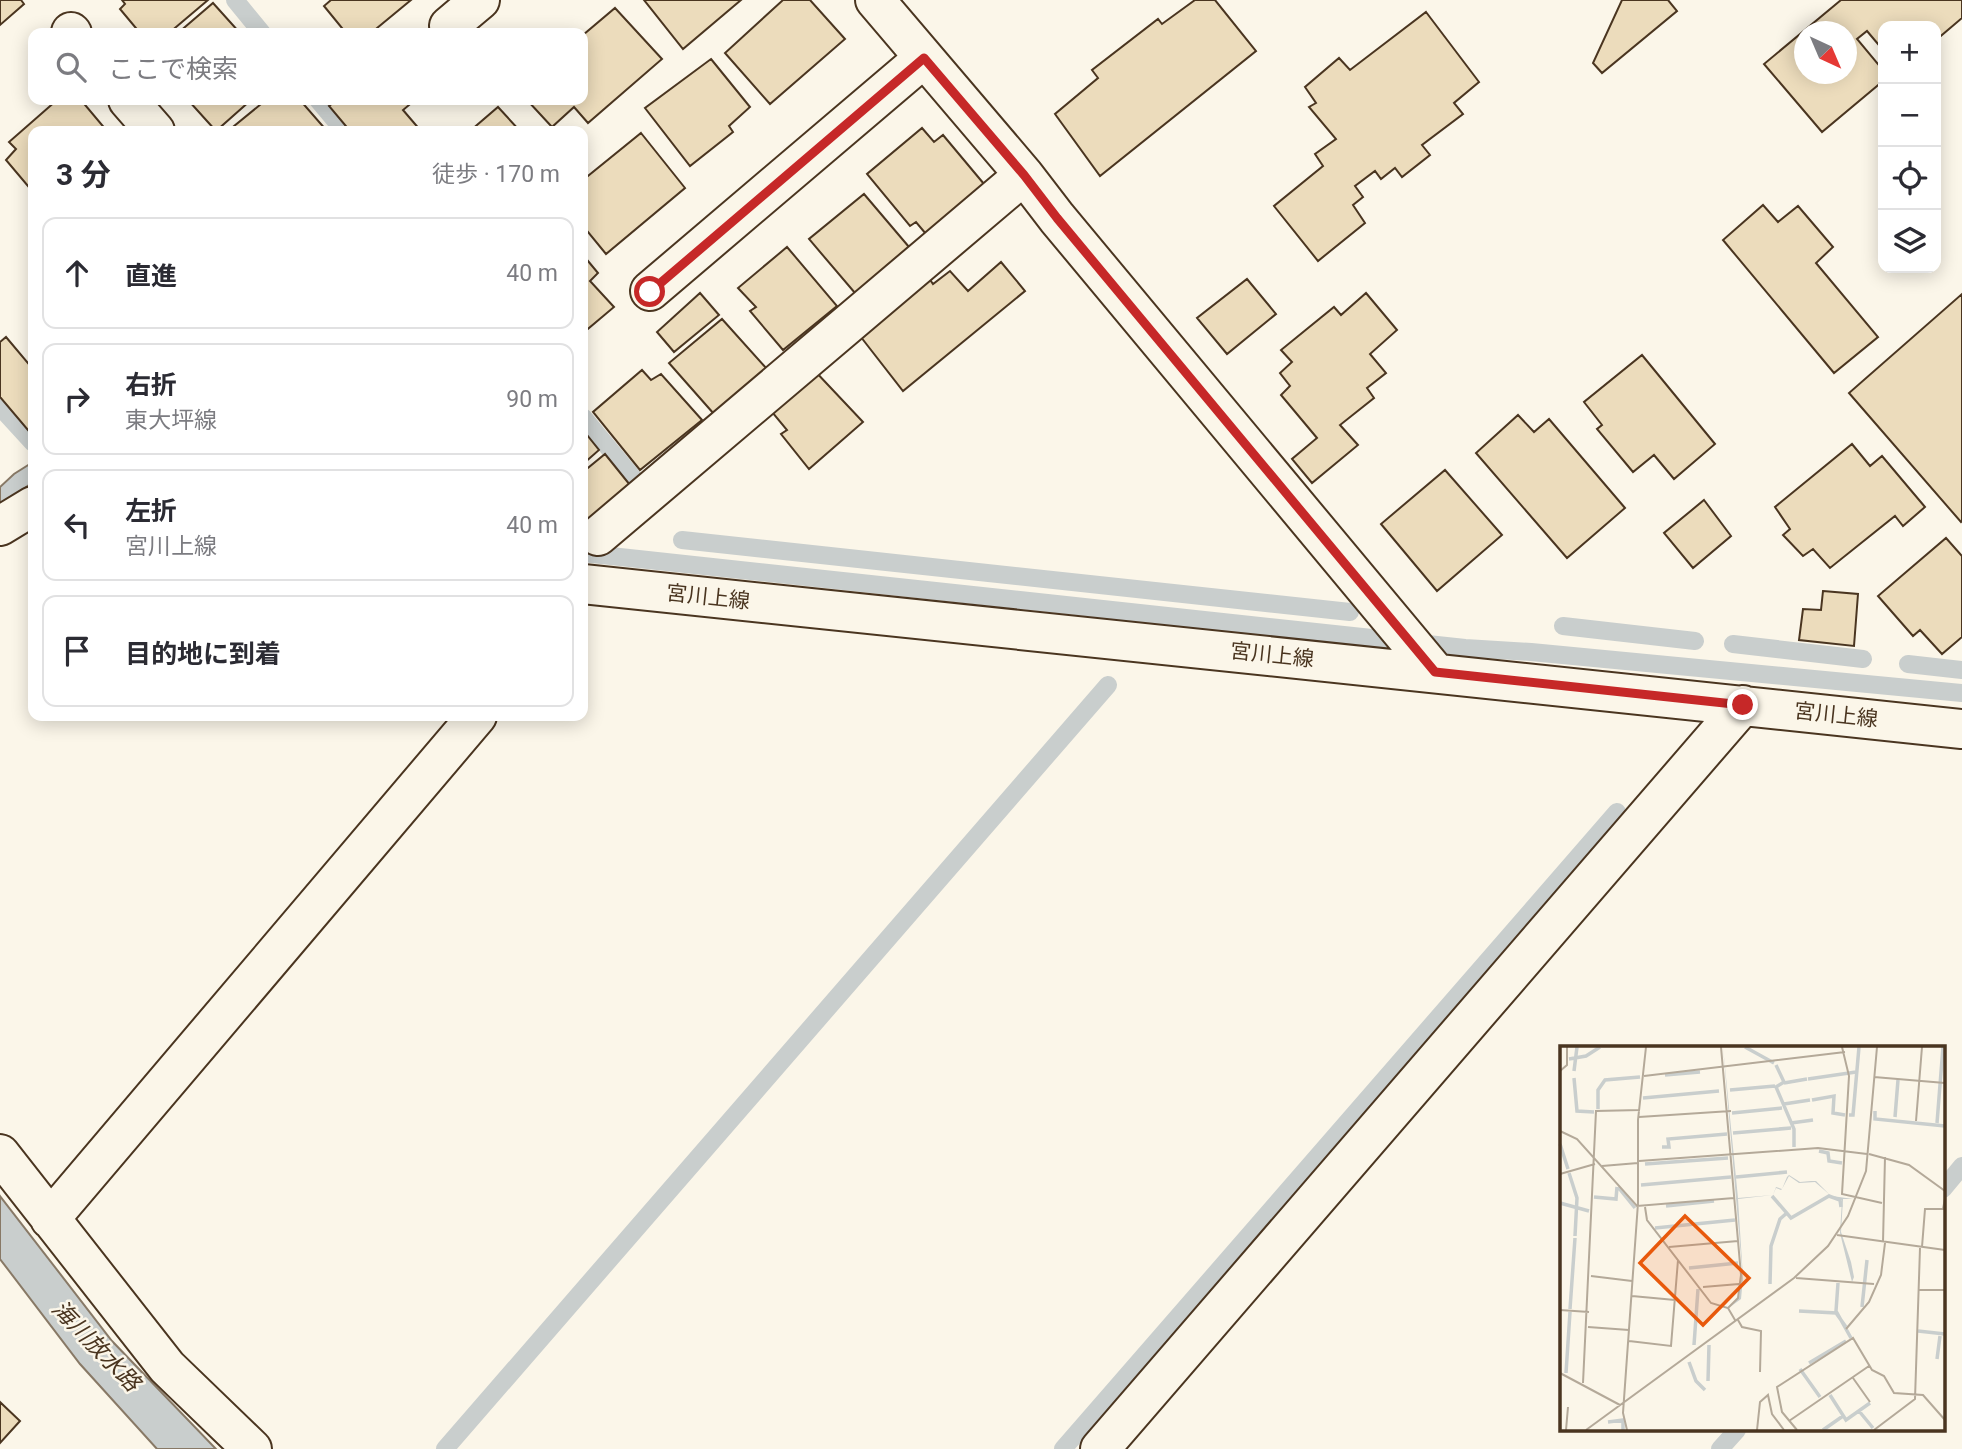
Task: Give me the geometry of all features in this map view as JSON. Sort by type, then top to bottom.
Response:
[{"type":"street","points":[[449,26],[480,0]]},
{"type":"street","points":[[875,0],[1024,175],[1435,672]]},
{"type":"street","points":[[650,292],[924,58]]},
{"type":"street","points":[[132,105],[151,126]]},
{"type":"street","points":[[598,536],[1024,175]]},
{"type":"street","points":[[0,526],[28,509]]},
{"type":"street","name":"宮川上線","points":[[588,586],[1435,672],[1962,729]]},
{"type":"street","points":[[1100,1449],[1743,705]]},
{"type":"street","points":[[50,1219],[473,721]]},
{"type":"street","points":[[0,1153],[167,1367],[252,1449]]},
{"type":"water","points":[[28,465],[28,486],[0,506],[0,487]]},
{"type":"water","name":"海川放水路","points":[[0,1196],[112,1341],[216,1449],[157,1449],[80,1364],[0,1259]]},
{"type":"building","points":[[0,0],[21,0],[24,4],[0,25]]},
{"type":"building","points":[[122,0],[208,0],[175,28],[136,28],[120,9],[125,4]]},
{"type":"building","points":[[331,0],[411,0],[377,28],[342,28],[324,6]]},
{"type":"building","points":[[644,0],[741,0],[683,49]]},
{"type":"building","points":[[783,0],[810,0],[845,39],[770,104],[725,53]]},
{"type":"building","points":[[1195,0],[1215,0],[1256,51],[1100,176],[1055,114],[1098,78],[1092,70],[1158,19],[1162,24]]},
{"type":"building","points":[[1622,0],[1668,0],[1677,11],[1602,73],[1593,63]]},
{"type":"building","points":[[1841,0],[1962,0],[1962,18],[1941,36],[1941,21],[1878,21],[1878,44],[1867,31],[1857,39],[1857,21],[1816,21]]},
{"type":"building","points":[[213,3],[236,28],[184,28]]},
{"type":"building","points":[[615,8],[662,59],[588,123],[574,107],[551,126],[532,105],[588,105],[588,31]]},
{"type":"building","points":[[1426,12],[1479,82],[1454,103],[1463,114],[1422,145],[1430,155],[1402,177],[1395,168],[1381,179],[1375,171],[1355,186],[1363,197],[1353,205],[1365,223],[1318,261],[1274,206],[1323,166],[1315,154],[1336,139],[1309,107],[1316,103],[1305,87],[1339,58],[1350,70]]},
{"type":"building","points":[[1794,39],[1794,84],[1857,84],[1857,39],[1878,64],[1878,85],[1822,132],[1764,64]]},
{"type":"building","points":[[711,59],[750,107],[729,126],[733,132],[690,166],[645,108]]},
{"type":"building","points":[[51,105],[85,105],[103,126],[28,126],[28,186],[6,160],[16,149],[9,142]]},
{"type":"building","points":[[193,105],[245,105],[222,126],[211,126]]},
{"type":"building","points":[[260,105],[304,105],[323,126],[234,126]]},
{"type":"building","points":[[409,105],[403,110],[417,126],[346,126],[329,106]]},
{"type":"building","points":[[498,107],[515,126],[476,126]]},
{"type":"building","points":[[922,128],[934,142],[943,135],[984,184],[926,234],[916,222],[910,226],[867,174]]},
{"type":"building","points":[[641,133],[685,188],[606,254],[588,232],[588,176]]},
{"type":"building","points":[[864,194],[909,247],[855,293],[809,239]]},
{"type":"building","points":[[1763,205],[1778,222],[1798,206],[1833,247],[1816,263],[1878,337],[1834,373],[1723,240]]},
{"type":"building","points":[[787,247],[837,306],[783,350],[750,311],[756,307],[738,288]]},
{"type":"building","points":[[588,261],[598,273],[590,281],[614,307],[588,329]]},
{"type":"building","points":[[1001,262],[1025,291],[903,391],[857,332],[926,274],[933,284],[950,271],[968,291]]},
{"type":"building","points":[[1247,279],[1276,314],[1227,354],[1197,318]]},
{"type":"building","points":[[700,293],[719,315],[674,352],[657,332]]},
{"type":"building","points":[[1366,293],[1397,330],[1370,354],[1386,373],[1367,388],[1374,398],[1340,425],[1358,445],[1312,483],[1292,459],[1317,438],[1281,395],[1290,386],[1280,373],[1292,362],[1281,350],[1334,307],[1341,315]]},
{"type":"building","points":[[1962,294],[1962,521],[1961,522],[1849,393]]},
{"type":"building","points":[[722,319],[767,369],[714,414],[669,363]]},
{"type":"building","points":[[6,337],[28,363],[28,430],[0,397],[0,342]]},
{"type":"building","points":[[1642,355],[1715,444],[1674,479],[1654,455],[1633,472],[1597,429],[1602,425],[1584,402]]},
{"type":"building","points":[[813,369],[863,422],[809,469],[781,434],[787,430],[767,406]]},
{"type":"building","points":[[642,370],[651,380],[661,374],[702,420],[640,470],[593,412]]},
{"type":"building","points":[[1518,415],[1534,432],[1549,419],[1625,508],[1567,558],[1476,453]]},
{"type":"building","points":[[588,436],[599,450],[588,460]]},
{"type":"building","points":[[1852,444],[1870,466],[1882,456],[1925,507],[1903,526],[1895,516],[1830,568],[1813,549],[1803,556],[1783,535],[1790,529],[1775,507]]},
{"type":"building","points":[[605,454],[630,485],[588,524],[588,468]]},
{"type":"building","points":[[1445,470],[1502,535],[1437,591],[1381,524]]},
{"type":"building","points":[[1704,500],[1731,536],[1693,568],[1664,533]]},
{"type":"building","points":[[1946,538],[1962,556],[1962,637],[1942,654],[1920,630],[1913,636],[1878,596]]},
{"type":"building","points":[[1823,591],[1858,594],[1854,646],[1799,640],[1803,609],[1821,610]]},
{"type":"building","points":[[0,1402],[20,1421],[0,1443]]},
{"type":"waterway","points":[[235,0],[258,28]]},
{"type":"waterway","points":[[322,105],[340,126]]},
{"type":"waterway","points":[[0,407],[28,438]]},
{"type":"waterway","points":[[588,423],[635,480]]},
{"type":"waterway","points":[[682,540],[1350,612]]},
{"type":"waterway","points":[[588,554],[1465,648],[1962,693]]},
{"type":"waterway","points":[[1563,626],[1695,641]]},
{"type":"waterway","points":[[1733,644],[1863,659]]},
{"type":"waterway","points":[[1908,664],[1962,670]]},
{"type":"waterway","points":[[445,1449],[1108,685]]},
{"type":"waterway","points":[[1063,1449],[1617,812]]},
{"type":"waterway","points":[[1944,1188],[1962,1166]]},
{"type":"waterway","points":[[1720,1449],[1735,1432]]},
{"type":"route","points":[[650,292],[924,58],[1435,672],[1743,705]]}]
